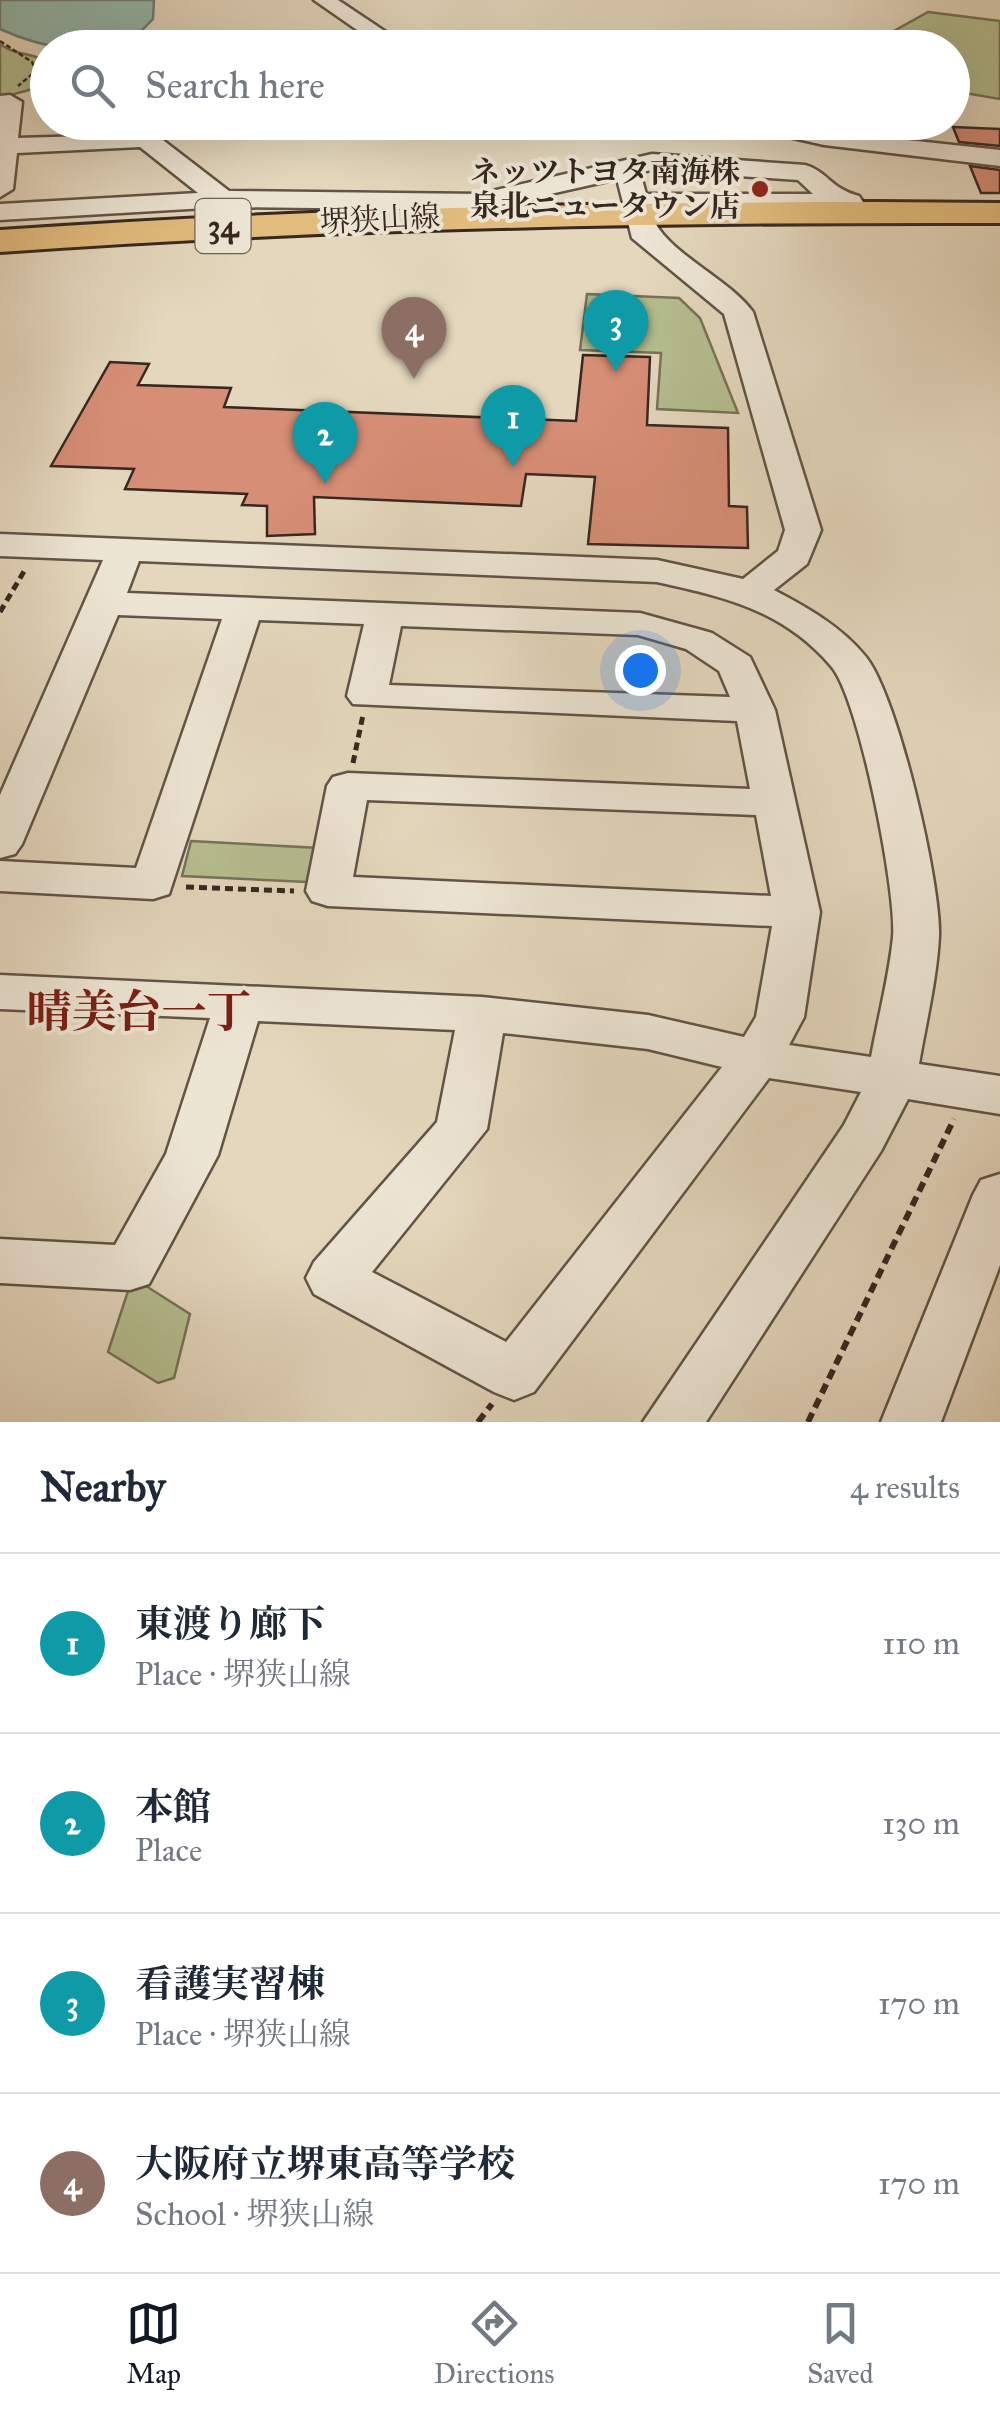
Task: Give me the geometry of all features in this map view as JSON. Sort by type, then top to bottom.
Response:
[{"type":"main road","points":[[0,227],[374,212],[442,222]]},
{"type":"main road","name":"堺狭山線","points":[[0,241],[636,212],[999,217]]},
{"type":"main road","name":"堺狭山線","points":[[0,252],[442,222]]},
{"type":"main road","points":[[0,268],[442,222]]},
{"type":"street","points":[[324,0],[370,30]]},
{"type":"street","points":[[0,189],[5,102]]},
{"type":"street","points":[[2,146],[125,140]]},
{"type":"street","points":[[147,140],[222,200]]},
{"type":"street","points":[[842,140],[1000,158]]},
{"type":"street","points":[[772,148],[837,202]]},
{"type":"street","points":[[0,212],[222,200],[479,202],[652,162],[805,173]]},
{"type":"street","points":[[619,171],[630,175],[642,232],[720,293],[738,312],[803,530],[794,556],[750,592]]},
{"type":"street","points":[[636,212],[837,202],[975,208],[999,217]]},
{"type":"street","points":[[0,844],[104,602],[123,546]]},
{"type":"street","points":[[16,551],[123,546],[656,571],[750,592],[808,623],[851,664],[872,710],[912,873],[916,936],[892,1081],[863,1137],[673,1422]]},
{"type":"street","points":[[104,602],[640,624],[699,641],[736,665],[755,710],[797,912],[780,1017],[758,1058],[514,1375],[334,1278],[461,1129],[482,1014]]},
{"type":"street","points":[[0,876],[153,884],[244,608]]},
{"type":"street","points":[[385,614],[367,696],[755,710]]},
{"type":"street","points":[[777,803],[348,786],[328,891],[797,912]]},
{"type":"street","points":[[0,992],[482,1014],[648,1032],[980,1102]]},
{"type":"street","points":[[0,1261],[130,1268],[192,1156],[238,1002]]},
{"type":"street","points":[[912,1422],[1000,1196]]},
{"type":"path","points":[[0,40],[30,61]]},
{"type":"path","points":[[5,102],[30,76]]},
{"type":"path","points":[[0,612],[16,551]]},
{"type":"path","points":[[348,786],[367,696]]},
{"type":"path","points":[[153,884],[328,891]]},
{"type":"path","points":[[808,1422],[980,1102]]},
{"type":"green space","points":[[928,12],[1000,21],[1000,99],[970,94],[970,30],[896,30]]},
{"type":"green space","points":[[0,44],[30,55],[30,90],[0,98]]},
{"type":"green space","points":[[587,294],[679,298],[700,318],[738,413],[657,409],[661,353],[580,350]]},
{"type":"green space","points":[[191,841],[319,848],[307,882],[182,876]]},
{"type":"green space","points":[[146,1286],[190,1314],[174,1378],[158,1383],[108,1352],[128,1291]]},
{"type":"water","points":[[0,0],[154,0],[153,19],[142,30],[30,30],[30,40],[0,29]]},
{"type":"building","points":[[970,128],[1000,129],[1000,146],[959,142],[970,140]]},
{"type":"building","points":[[970,166],[1000,170],[1000,193],[981,193]]},
{"type":"building","points":[[583,355],[650,357],[647,425],[728,428],[729,506],[747,507],[748,548],[588,544],[595,477],[526,474],[521,506],[314,497],[315,534],[267,536],[267,506],[242,505],[247,494],[125,489],[134,469],[51,466],[110,362],[149,364],[138,385],[231,388],[224,407],[576,421]]},
{"type":"place","name":"ネッツトヨタ南海株 泉北ニュータウン店","points":[[760,189]]},
{"type":"place","name":"看護実習棟","points":[[616,372]]},
{"type":"place","name":"大阪府立堺東高等学校","points":[[414,379]]},
{"type":"place","name":"東渡り廊下","points":[[513,467]]},
{"type":"place","name":"本館","points":[[325,484]]},
{"type":"district","name":"晴美台一丁","points":[[139,1011]]}]
